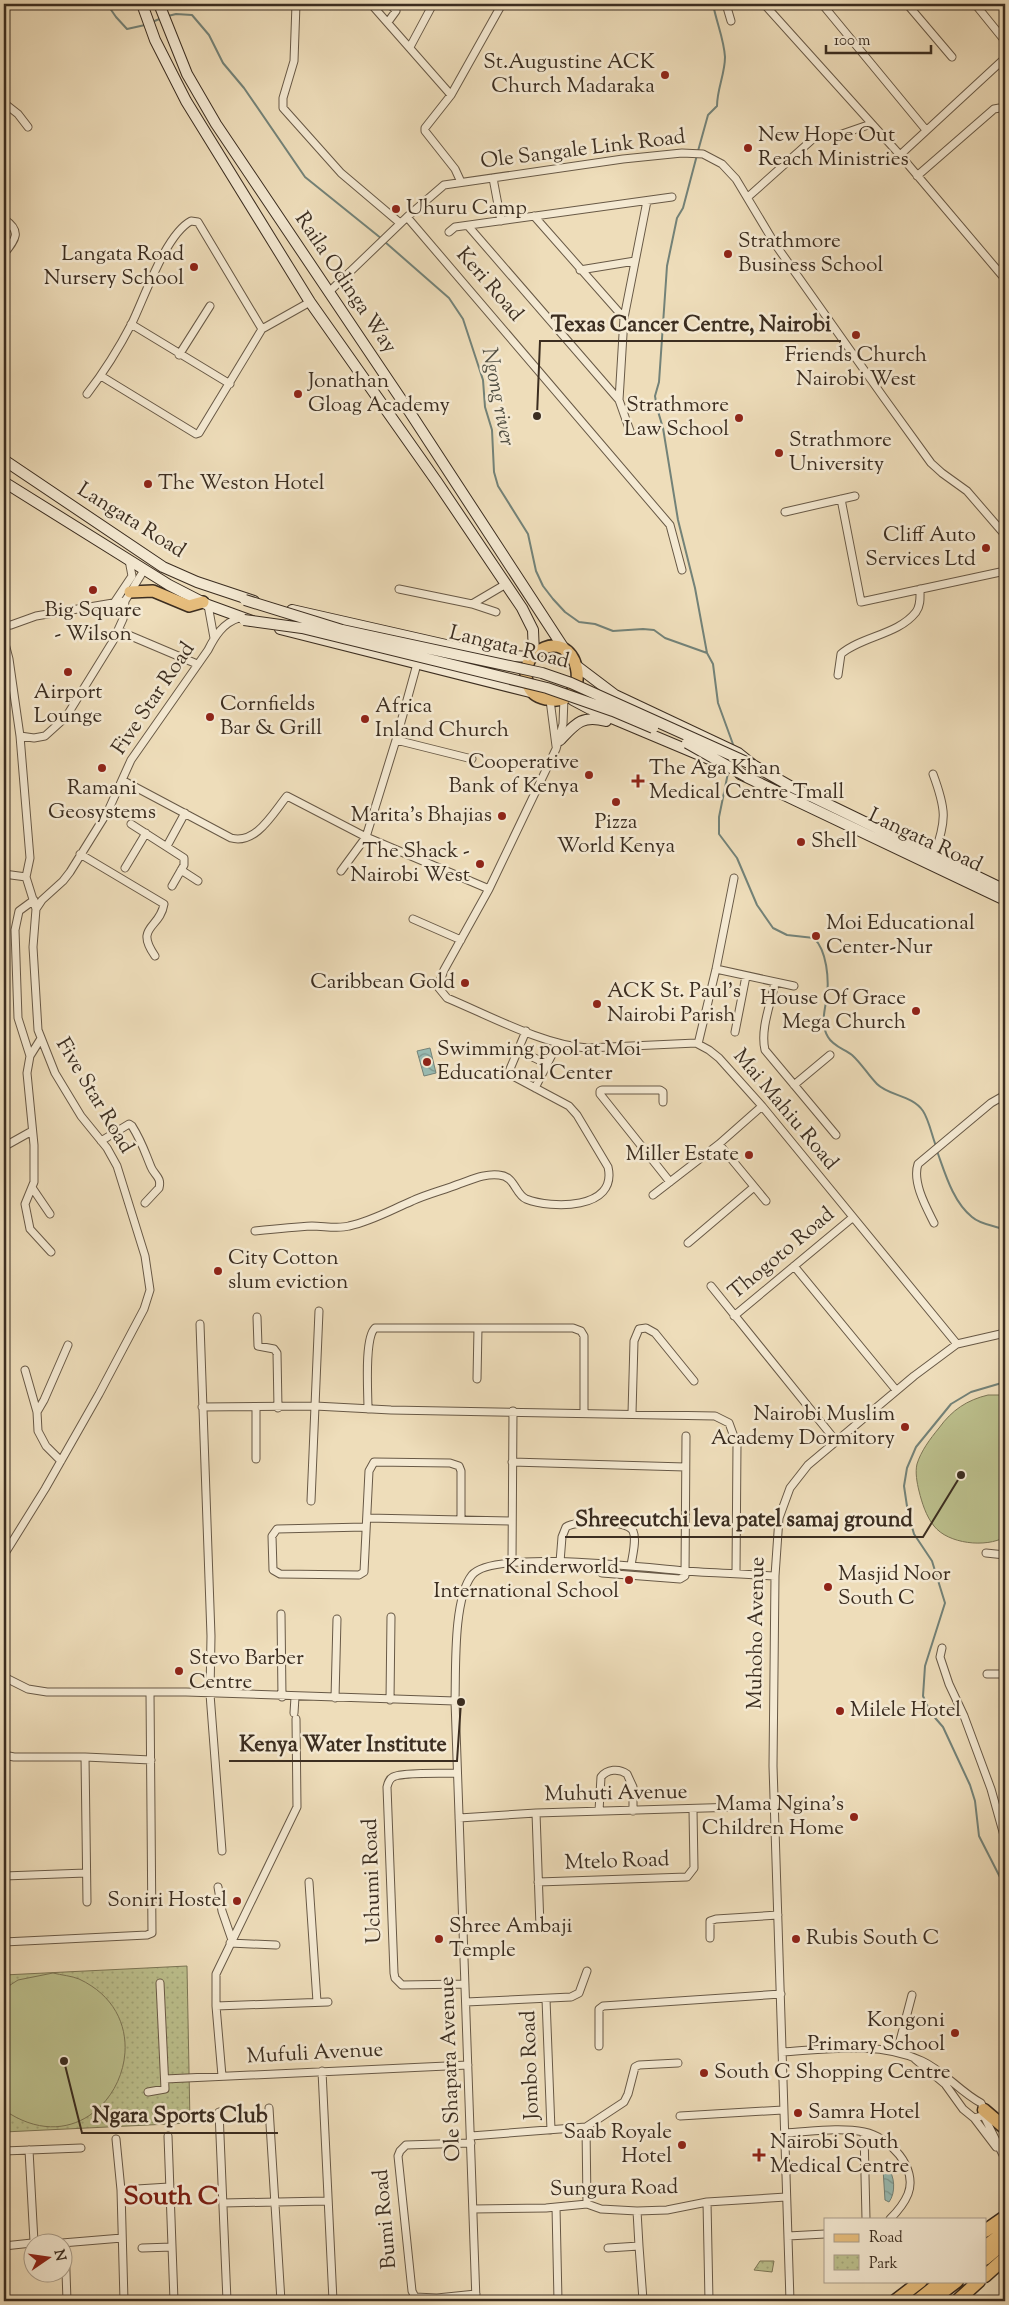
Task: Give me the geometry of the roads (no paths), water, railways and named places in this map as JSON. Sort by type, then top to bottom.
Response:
[{"type":"highway","points":[[978,2112],[1005,2128]]},
{"type":"highway","points":[[986,2230],[1005,2217]]},
{"type":"highway","points":[[986,2246],[1005,2231]]},
{"type":"highway","points":[[986,2258],[1005,2242]]},
{"type":"highway","points":[[986,2266],[1005,2253]]},
{"type":"highway","points":[[986,2275],[1005,2258]]},
{"type":"highway","points":[[895,2301],[920,2282]]},
{"type":"highway","points":[[917,2301],[941,2282]]},
{"type":"highway","points":[[931,2301],[957,2282]]},
{"type":"highway","points":[[940,2301],[957,2282]]},
{"type":"highway","points":[[940,2301],[966,2282]]},
{"type":"highway","points":[[957,2301],[979,2282]]},
{"type":"main road","name":"Raila Odinga Way","points":[[142,4],[167,67],[186,101],[310,302],[395,422],[522,608],[533,630],[532,655]]},
{"type":"main road","name":"Raila Odinga Way","points":[[160,8],[188,74],[216,124],[409,411],[565,650]]},
{"type":"main road","points":[[239,186],[251,176]]},
{"type":"main road","points":[[395,422],[409,411]]},
{"type":"main road","name":"Langata Road","points":[[4,460],[163,567],[245,600],[342,630],[557,678],[737,754]]},
{"type":"main road","name":"Langata Road","points":[[4,482],[144,570],[205,604],[242,619],[534,693]]},
{"type":"main road","points":[[128,597],[153,591],[189,606],[205,604]]},
{"type":"main road","name":"Langata Road","points":[[245,600],[490,655],[532,655]]},
{"type":"main road","name":"Langata Road","points":[[242,619],[302,628],[547,688],[613,711],[664,732],[722,761],[747,777]]},
{"type":"main road","points":[[552,646],[565,650],[571,655],[578,667],[576,685],[565,697],[550,700],[534,693],[528,685],[525,675],[526,665],[532,655],[539,650],[552,646]]},
{"type":"main road","name":"Langata Road","points":[[578,667],[615,695],[737,754],[790,786],[1005,890]]},
{"type":"main road","name":"Langata Road","points":[[565,697],[747,777],[1005,900]]},
{"type":"main road","points":[[558,745],[575,724],[593,718],[641,730]]},
{"type":"street","points":[[296,4],[294,61],[283,98],[283,108],[340,173],[400,223]]},
{"type":"street","points":[[371,4],[451,95]]},
{"type":"street","points":[[388,22],[396,11],[390,4]]},
{"type":"street","points":[[410,47],[433,4]]},
{"type":"street","points":[[461,182],[455,169],[425,131],[425,124],[451,95],[502,4]]},
{"type":"street","points":[[726,4],[731,21]]},
{"type":"street","points":[[764,4],[900,155],[1005,279]]},
{"type":"street","points":[[822,4],[926,130]]},
{"type":"street","points":[[907,4],[952,57]]},
{"type":"street","points":[[975,4],[1005,41]]},
{"type":"street","points":[[900,155],[1005,58]]},
{"type":"street","points":[[4,104],[18,114],[28,127]]},
{"type":"street","points":[[917,176],[994,109],[1005,107]]},
{"type":"street","points":[[871,124],[842,134],[814,138],[748,197],[775,244],[931,463],[967,490],[1005,535]]},
{"type":"street","name":"Ole Sangale Link Road","points":[[329,292],[437,189],[450,183],[623,159],[682,153],[697,154],[710,158],[730,170],[748,197]]},
{"type":"street","points":[[494,178],[501,221]]},
{"type":"street","points":[[449,232],[455,227],[469,227],[672,197]]},
{"type":"street","points":[[619,400],[624,318],[647,201]]},
{"type":"street","points":[[534,216],[624,318]]},
{"type":"street","name":"Keri Road","points":[[406,217],[670,525],[682,570]]},
{"type":"street","points":[[4,219],[14,227],[16,234],[13,242],[4,254]]},
{"type":"street","points":[[87,394],[101,376],[132,324],[177,231],[186,224],[195,221],[262,330]]},
{"type":"street","points":[[469,227],[619,400],[630,431]]},
{"type":"street","points":[[580,270],[635,261]]},
{"type":"street","points":[[101,376],[196,434],[202,431],[262,330],[310,302]]},
{"type":"street","points":[[179,355],[210,306]]},
{"type":"street","points":[[132,324],[179,355],[230,384]]},
{"type":"street","points":[[785,512],[855,496]]},
{"type":"street","points":[[840,499],[861,602],[1005,570]]},
{"type":"street","points":[[114,603],[132,576],[129,560]]},
{"type":"street","points":[[20,736],[34,738],[45,736],[60,724],[97,669],[119,631],[128,597],[144,570]]},
{"type":"street","points":[[472,604],[506,584]]},
{"type":"street","points":[[399,589],[472,604],[496,612]]},
{"type":"street","points":[[838,675],[840,654],[859,642],[891,630],[911,616],[916,611],[920,602],[920,589]]},
{"type":"street","points":[[4,635],[8,626],[36,616],[114,603],[128,597]]},
{"type":"street","points":[[205,604],[214,638]]},
{"type":"street","name":"Five Star Road","points":[[4,1555],[61,1461],[124,1347],[144,1309],[150,1290],[145,1256],[127,1191],[117,1166],[101,1141],[81,1116],[55,1073],[40,1040],[36,1017],[33,947],[36,909],[42,900],[63,881],[108,811],[131,760],[208,650],[214,638],[228,623],[242,619]]},
{"type":"street","points":[[119,631],[197,664]]},
{"type":"street","points":[[4,640],[9,659],[20,736],[30,858],[26,877],[36,909]]},
{"type":"street","points":[[341,871],[366,837],[417,664]]},
{"type":"street","points":[[565,697],[563,724],[558,745],[490,889],[444,970],[438,987],[440,991],[447,998],[572,1047],[698,1044],[734,878]]},
{"type":"street","points":[[550,700],[558,745]]},
{"type":"street","points":[[396,740],[472,759]]},
{"type":"street","points":[[933,774],[940,793],[944,816],[942,832],[934,855]]},
{"type":"street","points":[[122,780],[231,838],[239,840],[248,838],[257,831],[287,796],[366,837],[490,889]]},
{"type":"street","points":[[167,846],[186,813]]},
{"type":"street","points":[[131,824],[184,858],[185,862],[172,886]]},
{"type":"street","points":[[125,868],[146,833]]},
{"type":"street","points":[[80,854],[164,904],[146,935],[147,945],[154,956]]},
{"type":"street","points":[[181,870],[198,881]]},
{"type":"street","points":[[4,874],[26,877]]},
{"type":"street","points":[[30,1056],[18,1018],[14,930],[19,911],[34,900]]},
{"type":"street","points":[[413,919],[461,940]]},
{"type":"street","points":[[716,968],[794,986]]},
{"type":"street","points":[[735,1032],[746,976]]},
{"type":"street","points":[[776,983],[763,1042],[770,1058],[836,1135]]},
{"type":"street","points":[[255,1231],[311,1226],[347,1227],[377,1218],[414,1200],[479,1178],[498,1174],[506,1176],[514,1183],[524,1198],[543,1204],[571,1205],[597,1197],[603,1190],[609,1173],[605,1162],[577,1115],[569,1106],[511,1075],[510,1069],[526,1030]]},
{"type":"street","points":[[40,1040],[30,1056],[27,1073],[34,1153],[33,1189],[26,1202],[28,1225],[51,1252]]},
{"type":"street","points":[[535,1088],[558,1043]]},
{"type":"street","name":"Mai Mahiu Road","points":[[698,1044],[719,1058],[762,1106],[957,1344]]},
{"type":"street","points":[[518,1050],[547,1064]]},
{"type":"street","points":[[794,1085],[830,1055]]},
{"type":"street","points":[[663,1102],[663,1092],[660,1090],[600,1091],[600,1094],[670,1182]]},
{"type":"street","points":[[934,1223],[924,1204],[916,1171],[918,1164],[991,1103],[1004,1099]]},
{"type":"street","points":[[653,1195],[719,1144],[762,1106]]},
{"type":"street","points":[[101,1141],[128,1124],[132,1126],[146,1150],[151,1167],[160,1180],[159,1188],[145,1203]]},
{"type":"street","points":[[7,1145],[32,1131]]},
{"type":"street","points":[[719,1144],[766,1200]]},
{"type":"street","points":[[688,1243],[754,1187]]},
{"type":"street","points":[[33,1189],[50,1214]]},
{"type":"street","name":"Thogoto Road","points":[[734,1316],[852,1218]]},
{"type":"street","points":[[794,1266],[896,1390]]},
{"type":"street","points":[[711,1286],[836,1441]]},
{"type":"street","points":[[311,1501],[319,1311]]},
{"type":"street","points":[[257,1317],[258,1346],[277,1351],[278,1408]]},
{"type":"street","points":[[200,1324],[211,1636],[210,1694],[222,1851]]},
{"type":"street","points":[[368,1409],[369,1347],[371,1333],[375,1328],[573,1328],[583,1333],[585,1341],[584,1412]]},
{"type":"street","points":[[477,1379],[478,1328]]},
{"type":"street","points":[[632,1413],[634,1341],[639,1329],[646,1328],[656,1333],[694,1381]]},
{"type":"street","name":"Muhoho Avenue","points":[[790,2301],[774,1806],[775,1576],[779,1518],[790,1488],[808,1465],[896,1390],[957,1344],[1005,1333]]},
{"type":"street","points":[[37,1412],[68,1345]]},
{"type":"street","points":[[25,1370],[37,1412],[36,1425],[40,1437],[61,1461]]},
{"type":"street","points":[[202,1407],[278,1408],[315,1406],[368,1409],[715,1416],[729,1423],[737,1445],[736,1573]]},
{"type":"street","points":[[256,1407],[256,1459]]},
{"type":"street","points":[[512,1562],[513,1411]]},
{"type":"street","points":[[602,1573],[680,1579],[685,1576],[686,1436]]},
{"type":"street","points":[[365,1527],[277,1529],[272,1536],[273,1570],[280,1574],[363,1573],[365,1570],[365,1527],[369,1471],[372,1464],[376,1462],[457,1465],[461,1471],[461,1519]]},
{"type":"street","points":[[512,1462],[685,1467]]},
{"type":"street","points":[[367,1518],[511,1521]]},
{"type":"street","points":[[642,1522],[685,1523]]},
{"type":"street","points":[[560,1562],[562,1537],[566,1527],[570,1524],[616,1523],[629,1526],[634,1533],[631,1566]]},
{"type":"street","points":[[986,1552],[1005,1555]]},
{"type":"street","name":"Ole Shapara Avenue","points":[[476,2297],[455,1701],[459,1621],[464,1589],[472,1575],[480,1568],[512,1562],[560,1562],[775,1576]]},
{"type":"street","points":[[281,1614],[282,1697]]},
{"type":"street","points":[[390,1700],[391,1617]]},
{"type":"street","points":[[335,1698],[337,1619]]},
{"type":"street","points":[[942,1648],[940,1657],[967,1723],[1003,1827],[1005,1840]]},
{"type":"street","points":[[987,1674],[1005,1674]]},
{"type":"street","points":[[4,1677],[28,1689],[41,1691],[150,1692],[455,1701]]},
{"type":"street","points":[[4,1942],[147,1935],[152,1933],[150,1692]]},
{"type":"street","points":[[222,2076],[216,2006],[216,1974],[297,1807],[296,1697]]},
{"type":"street","points":[[4,1755],[14,1757],[86,1757],[151,1760]]},
{"type":"street","points":[[86,1757],[87,1902]]},
{"type":"street","points":[[599,1811],[601,1777],[608,1772],[616,1770],[627,1774],[632,1783],[633,1811]]},
{"type":"street","name":"Uchumi Road","points":[[457,1773],[393,1777],[389,1780],[387,1787],[395,1978],[402,1985],[465,1984]]},
{"type":"street","name":"Muhuti Avenue","points":[[459,1818],[536,1813],[693,1810],[774,1806]]},
{"type":"street","name":"Mtelo Road","points":[[538,1882],[687,1877],[694,1868],[693,1810]]},
{"type":"street","name":"Mtelo Road","points":[[536,1813],[540,1927]]},
{"type":"street","points":[[4,1876],[86,1873]]},
{"type":"street","points":[[309,1882],[317,2002]]},
{"type":"street","points":[[218,1887],[222,1911],[231,1942]]},
{"type":"street","points":[[710,1938],[710,1921],[778,1915]]},
{"type":"street","points":[[231,1942],[276,1945]]},
{"type":"street","points":[[466,2002],[576,1996],[579,1993],[587,1971]]},
{"type":"street","points":[[148,2092],[164,2091],[160,1983]]},
{"type":"street","points":[[599,2046],[599,2010],[602,2006],[781,1994]]},
{"type":"street","points":[[897,2052],[912,1995]]},
{"type":"street","name":"Jombo Road","points":[[546,1999],[551,2130]]},
{"type":"street","points":[[216,2006],[328,2002]]},
{"type":"street","points":[[782,2052],[858,2048],[897,2052],[915,2058],[929,2065],[978,2112],[980,2129],[1004,2157]]},
{"type":"street","points":[[915,2058],[978,2112]]},
{"type":"street","points":[[471,2139],[586,2127],[624,2102],[635,2067],[639,2065],[678,2063]]},
{"type":"street","name":"Mufuli Avenue","points":[[165,2079],[468,2065]]},
{"type":"street","points":[[322,2071],[333,2301]]},
{"type":"street","points":[[269,2108],[273,2202],[281,2301]]},
{"type":"street","points":[[680,2116],[783,2110]]},
{"type":"street","points":[[219,2112],[228,2301]]},
{"type":"street","points":[[586,2127],[587,2204]]},
{"type":"street","points":[[784,2132],[864,2132],[896,2151],[908,2169],[910,2186],[908,2195],[891,2218]]},
{"type":"street","points":[[864,2132],[866,2218]]},
{"type":"street","points":[[168,2136],[174,2301]]},
{"type":"street","points":[[116,2139],[121,2190],[124,2301]]},
{"type":"street","name":"Bumi Road","points":[[471,2139],[406,2145],[398,2156],[412,2291],[415,2296],[438,2298],[476,2297]]},
{"type":"street","points":[[4,2151],[81,2148]]},
{"type":"street","points":[[29,2150],[33,2232]]},
{"type":"street","points":[[121,2190],[169,2187]]},
{"type":"street","name":"Sungura Road","points":[[473,2209],[556,2207],[587,2204],[601,2209],[667,2210],[707,2202],[786,2197]]},
{"type":"street","points":[[223,2203],[327,2201]]},
{"type":"street","points":[[707,2202],[709,2301]]},
{"type":"street","points":[[556,2207],[558,2301]]},
{"type":"street","points":[[637,2211],[642,2300]]},
{"type":"street","points":[[788,2236],[824,2234]]},
{"type":"street","points":[[72,2242],[122,2238]]},
{"type":"street","points":[[4,2246],[22,2244]]},
{"type":"street","points":[[608,2248],[639,2246]]},
{"type":"street","points":[[142,2248],[172,2247]]},
{"type":"street","points":[[66,2282],[67,2301]]},
{"type":"street","points":[[634,2301],[659,2301]]},
{"type":"water","name":"Swimming pool at Moi Educational Center","points":[[430,1048],[436,1073],[424,1076],[417,1051]]},
{"type":"water","points":[[887,2167],[890,2170],[894,2184],[893,2194],[889,2202],[885,2200],[883,2169]]},
{"type":"waterway","name":"Ngong river","points":[[107,4],[127,29],[145,25]]},
{"type":"waterway","points":[[698,151],[708,115],[717,106],[725,63],[723,44],[713,4]]},
{"type":"waterway","name":"Ngong river","points":[[168,16],[176,14],[192,15],[209,35],[223,63],[244,88],[305,177],[382,239]]},
{"type":"waterway","name":"Ngong river","points":[[152,22],[162,18]]},
{"type":"waterway","points":[[697,155],[683,208],[677,218],[667,266],[659,382],[655,396],[663,428],[678,520],[695,588],[707,653],[713,664],[718,703],[734,747]]},
{"type":"waterway","name":"Ngong river","points":[[385,242],[449,298],[463,319],[483,380],[485,407],[492,430],[494,472],[498,486],[528,534],[536,571],[543,586],[553,599],[565,612],[579,622],[595,624],[613,631],[654,630],[665,638],[707,653]]},
{"type":"waterway","name":"Ngong river","points":[[728,773],[719,817],[719,834],[737,858],[757,905],[773,928],[787,935],[814,938],[822,950],[827,974],[828,989],[824,1012],[824,1027],[828,1037],[836,1045],[852,1055],[882,1088],[913,1102],[923,1111],[936,1146]]},
{"type":"waterway","name":"Ngong river","points":[[937,1151],[950,1187],[965,1211],[979,1222],[1005,1230]]},
{"type":"waterway","name":"Ngong river","points":[[1005,1382],[971,1392],[951,1404],[916,1447],[907,1468],[904,1486],[908,1513],[914,1534],[932,1561],[945,1603],[925,1666],[923,1696],[930,1712],[943,1727],[970,1785],[975,1801],[979,1836],[1005,1887]]},
{"type":"place","name":"St.Augustine ACK Church Madaraka","points":[[665,75]]},
{"type":"place","name":"New Hope Out Reach Ministries","points":[[748,148]]},
{"type":"place","name":"Uhuru Camp","points":[[396,209]]},
{"type":"place","name":"Strathmore Business School","points":[[728,254]]},
{"type":"place","name":"Langata Road Nursery School","points":[[194,267]]},
{"type":"place","name":"Friends Church Nairobi West","points":[[856,335]]},
{"type":"place","name":"Jonathan Gloag Academy","points":[[298,394]]},
{"type":"place","name":"Texas Cancer Centre, Nairobi","points":[[537,416]]},
{"type":"place","name":"Strathmore Law School","points":[[739,418]]},
{"type":"place","name":"Strathmore University","points":[[779,453]]},
{"type":"place","name":"The Weston Hotel","points":[[148,484]]},
{"type":"place","name":"Cliff Auto Services Ltd","points":[[986,548]]},
{"type":"place","name":"Big Square - Wilson","points":[[93,590]]},
{"type":"place","name":"Airport Lounge","points":[[68,672]]},
{"type":"place","name":"Cornfields Bar & Grill","points":[[210,717]]},
{"type":"place","name":"Africa Inland Church","points":[[365,719]]},
{"type":"place","name":"Ramani Geosystems","points":[[102,768]]},
{"type":"place","name":"Cooperative Bank of Kenya","points":[[589,775]]},
{"type":"place","name":"The Aga Khan Medical Centre Tmall","points":[[638,781]]},
{"type":"place","name":"Pizza World Kenya","points":[[616,802]]},
{"type":"place","name":"Marita's Bhajias","points":[[502,816]]},
{"type":"place","name":"Shell","points":[[801,842]]},
{"type":"place","name":"The Shack - Nairobi West","points":[[480,864]]},
{"type":"place","name":"Moi Educational Center-Nur","points":[[816,936]]},
{"type":"place","name":"Caribbean Gold","points":[[465,983]]},
{"type":"place","name":"ACK St. Paul's Nairobi Parish","points":[[597,1004]]},
{"type":"place","name":"House Of Grace Mega Church","points":[[916,1011]]},
{"type":"place","name":"Swimming pool at Moi Educational Center","points":[[427,1062]]},
{"type":"place","name":"Miller Estate","points":[[749,1155]]},
{"type":"place","name":"City Cotton slum eviction","points":[[218,1271]]},
{"type":"place","name":"Nairobi Muslim Academy Dormitory","points":[[905,1427]]},
{"type":"place","name":"Shreecutchi leva patel samaj ground","points":[[961,1475]]},
{"type":"place","name":"Kinderworld International School","points":[[629,1580]]},
{"type":"place","name":"Masjid Noor South C","points":[[828,1587]]},
{"type":"place","name":"Stevo Barber Centre","points":[[179,1671]]},
{"type":"place","name":"Kenya Water Institute","points":[[461,1702]]},
{"type":"place","name":"Milele Hotel","points":[[840,1711]]},
{"type":"place","name":"Mama Ngina's Children Home","points":[[854,1817]]},
{"type":"place","name":"Soniri Hostel","points":[[237,1901]]},
{"type":"place","name":"Shree Ambaji Temple","points":[[439,1939]]},
{"type":"place","name":"Rubis South C","points":[[796,1939]]},
{"type":"place","name":"Kongoni Primary School","points":[[955,2033]]},
{"type":"place","name":"Ngara Sports Club","points":[[64,2061]]},
{"type":"place","name":"South C Shopping Centre","points":[[704,2073]]},
{"type":"place","name":"Samra Hotel","points":[[798,2113]]},
{"type":"place","name":"Saab Royale Hotel","points":[[682,2145]]},
{"type":"place","name":"Nairobi South Medical Centre","points":[[759,2155]]},
{"type":"district","name":"South C","points":[[171,2197]]}]
